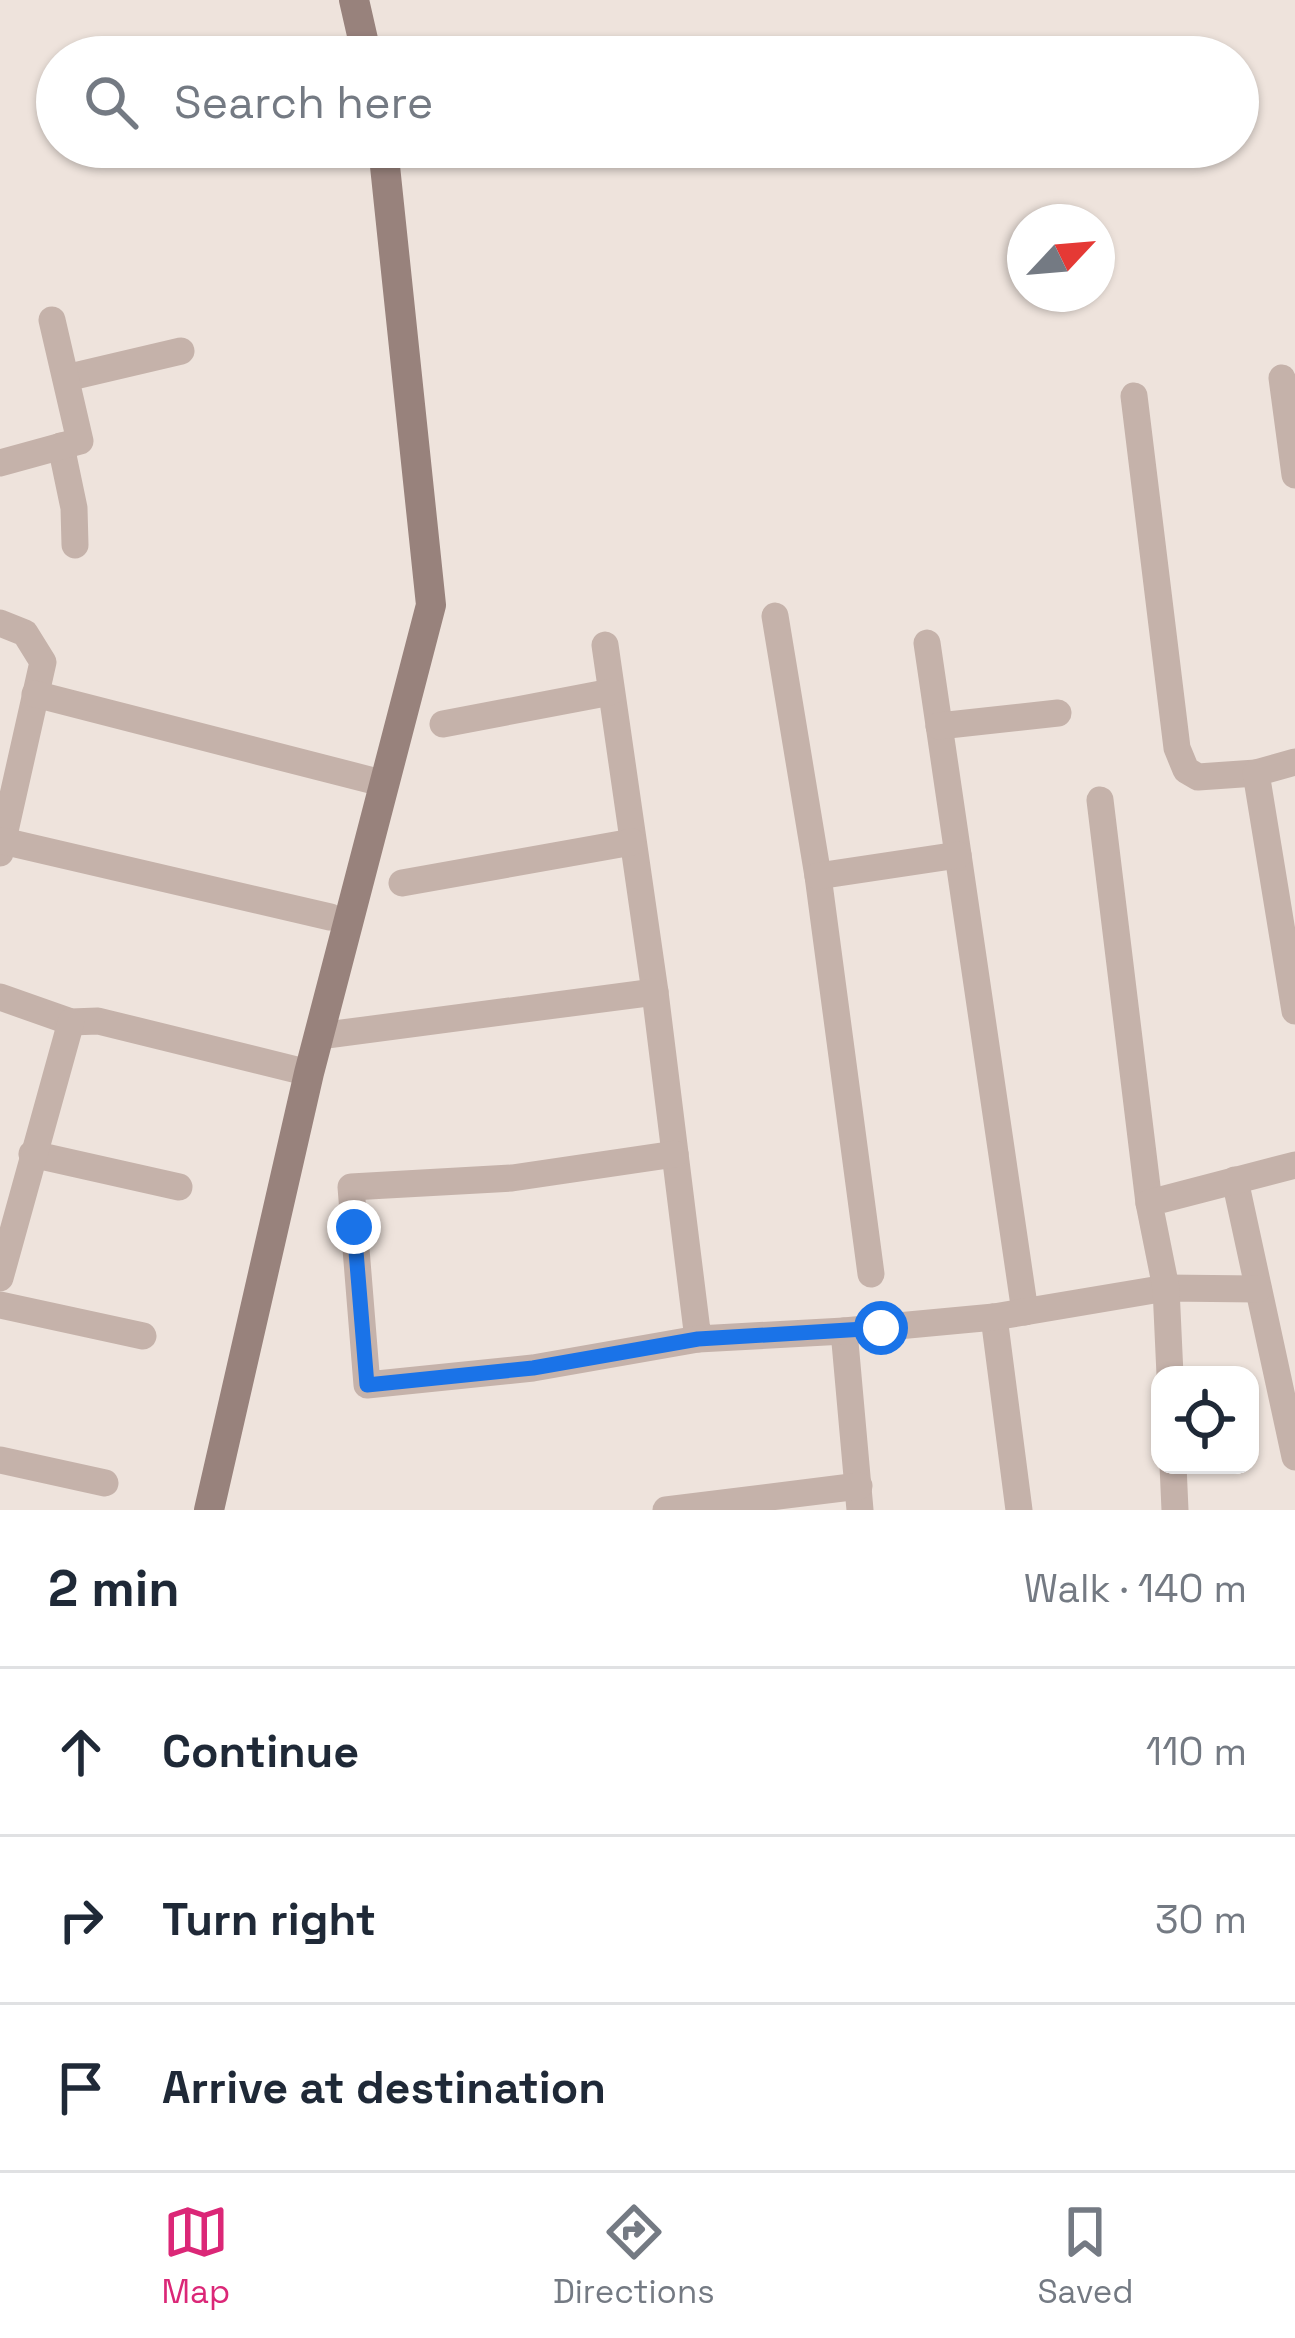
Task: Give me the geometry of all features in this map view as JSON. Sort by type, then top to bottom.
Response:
[{"type":"street","points":[[354,0],[362,36]]},
{"type":"street","points":[[209,1510],[319,1036],[430,605],[385,168]]},
{"type":"street","points":[[0,463],[80,441],[52,320]]},
{"type":"street","points":[[66,378],[181,351]]},
{"type":"street","points":[[1282,378],[1295,475]]},
{"type":"street","points":[[1134,396],[1177,748],[1186,770],[1198,777],[1256,773],[1295,762]]},
{"type":"street","points":[[61,446],[74,508],[75,544]]},
{"type":"street","points":[[775,616],[818,876],[871,1274]]},
{"type":"street","points":[[0,623],[25,633],[43,662],[8,780],[1,847],[330,917]]},
{"type":"street","points":[[927,643],[1025,1312]]},
{"type":"street","points":[[605,645],[698,1339]]},
{"type":"street","points":[[443,724],[611,692]]},
{"type":"street","points":[[35,694],[370,780]]},
{"type":"street","points":[[939,726],[1058,712]]},
{"type":"street","points":[[1256,773],[1295,1011]]},
{"type":"street","points":[[1100,800],[1149,1203],[1166,1288],[1170,1366]]},
{"type":"street","points":[[402,883],[632,842]]},
{"type":"street","points":[[818,876],[958,855]]},
{"type":"street","points":[[319,1036],[655,992]]},
{"type":"street","points":[[0,998],[71,1022],[98,1022],[310,1073]]},
{"type":"street","points":[[0,1278],[71,1022]]},
{"type":"street","points":[[32,1154],[179,1186]]},
{"type":"street","points":[[675,1154],[512,1178],[350,1187],[367,1385],[533,1368],[698,1339],[994,1317],[1166,1288],[1258,1288]]},
{"type":"street","points":[[1149,1203],[1295,1165]]},
{"type":"street","points":[[1235,1180],[1295,1457]]},
{"type":"street","points":[[0,1305],[142,1336]]},
{"type":"street","points":[[994,1317],[1019,1510]]},
{"type":"street","points":[[666,1510],[860,1498],[844,1331]]},
{"type":"street","points":[[0,1460],[105,1483]]},
{"type":"street","points":[[1173,1474],[1175,1510]]},
{"type":"route","points":[[354,1227],[367,1385],[533,1368],[698,1339],[881,1328]]}]
